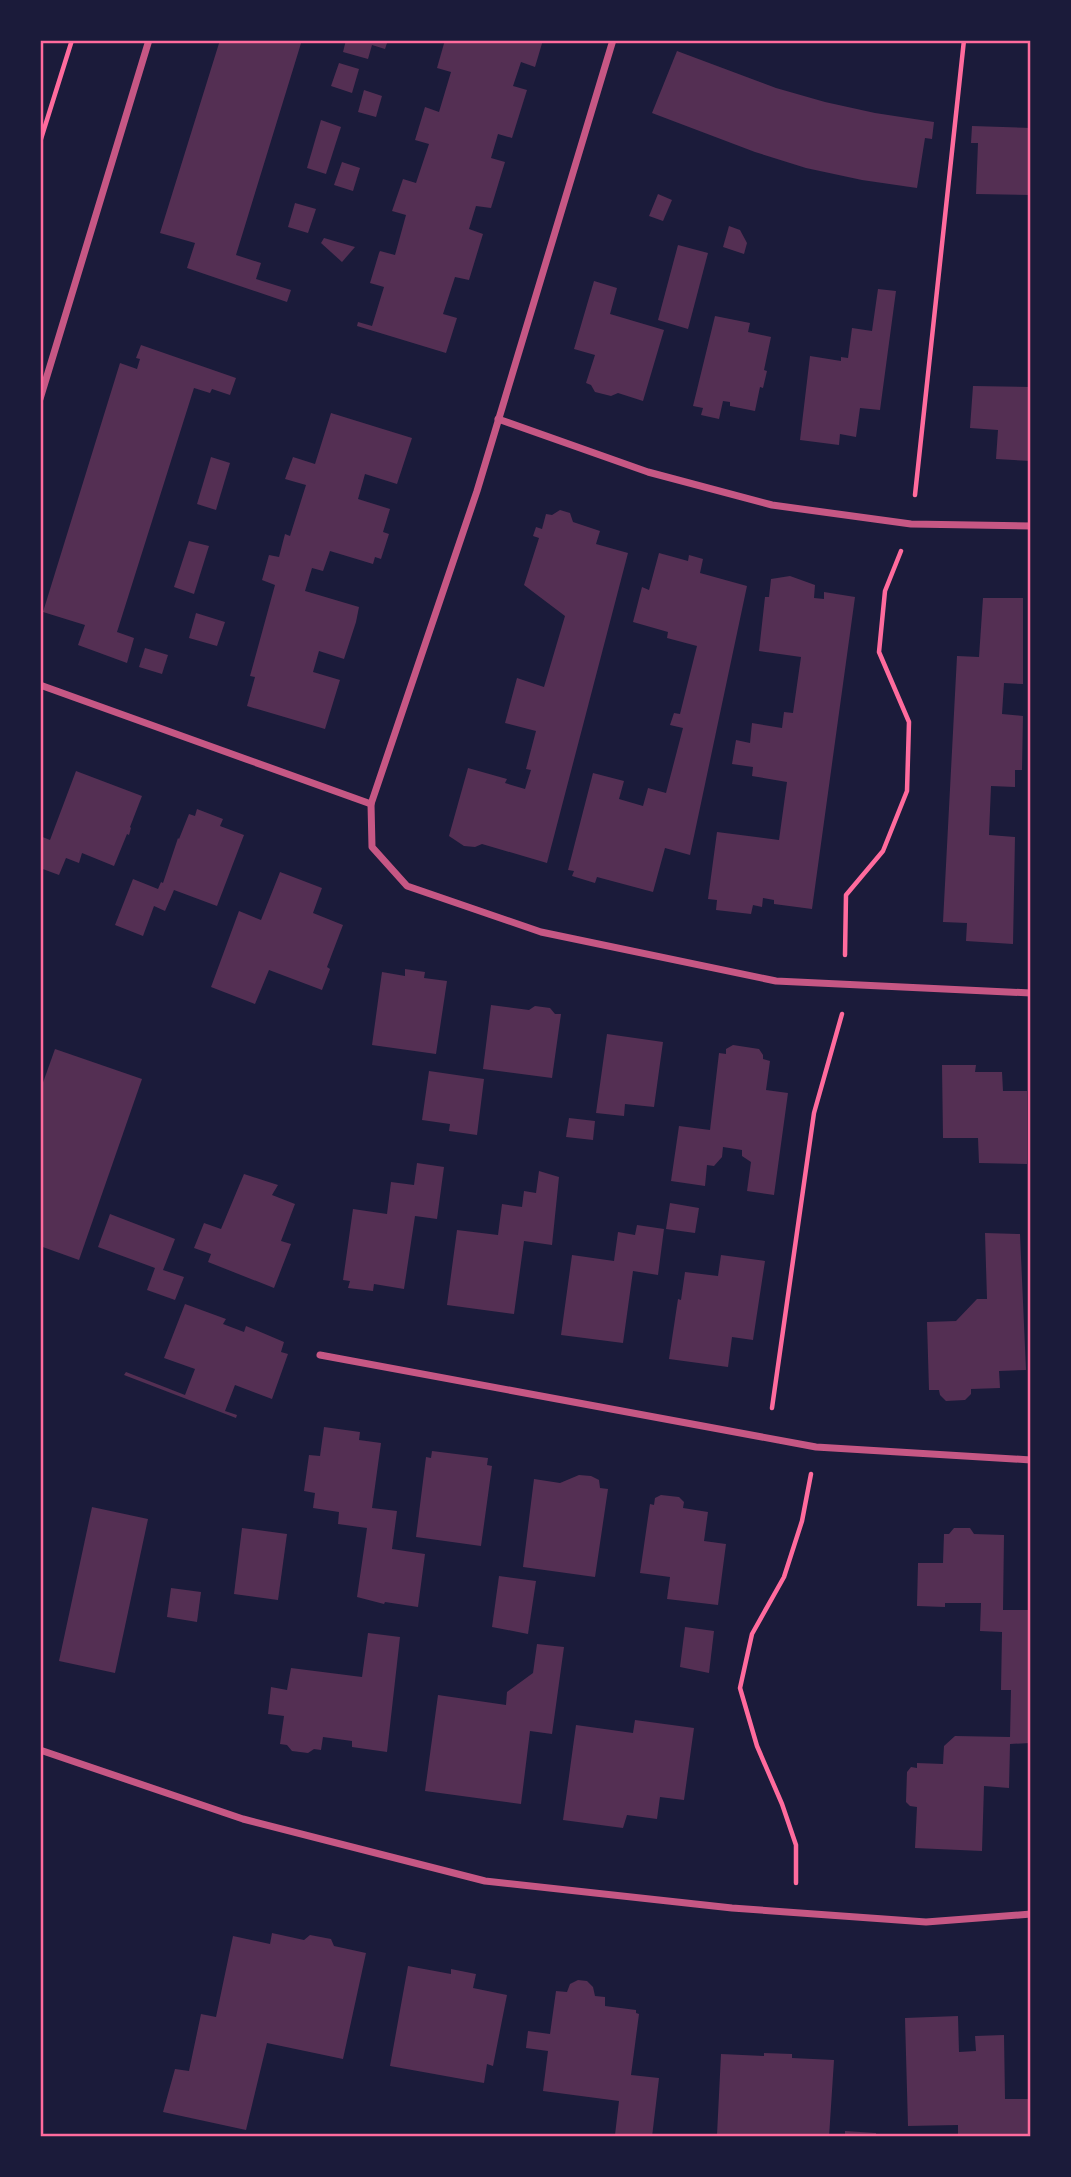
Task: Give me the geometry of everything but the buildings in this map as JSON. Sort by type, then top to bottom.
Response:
[{"type":"street","points":[[40,399],[149,40]]},
{"type":"street","points":[[614,40],[478,491],[371,804],[372,847],[407,886],[541,932],[776,981],[1031,993]]},
{"type":"street","points":[[498,419],[648,472],[772,505],[911,524],[1031,526]]},
{"type":"street","points":[[40,685],[371,804]]},
{"type":"street","points":[[320,1355],[816,1447],[1031,1460]]},
{"type":"street","points":[[40,1750],[243,1819],[485,1881],[733,1908],[926,1922],[1031,1914]]},
{"type":"path","points":[[40,142],[72,40]]},
{"type":"path","points":[[768,1438],[814,1113],[851,986],[843,948],[846,895],[883,851],[907,791],[909,722],[879,652],[885,591],[911,524],[964,40]]},
{"type":"path","points":[[796,1912],[796,1846],[782,1804],[757,1746],[740,1688],[752,1634],[784,1577],[802,1521],[816,1447]]}]
